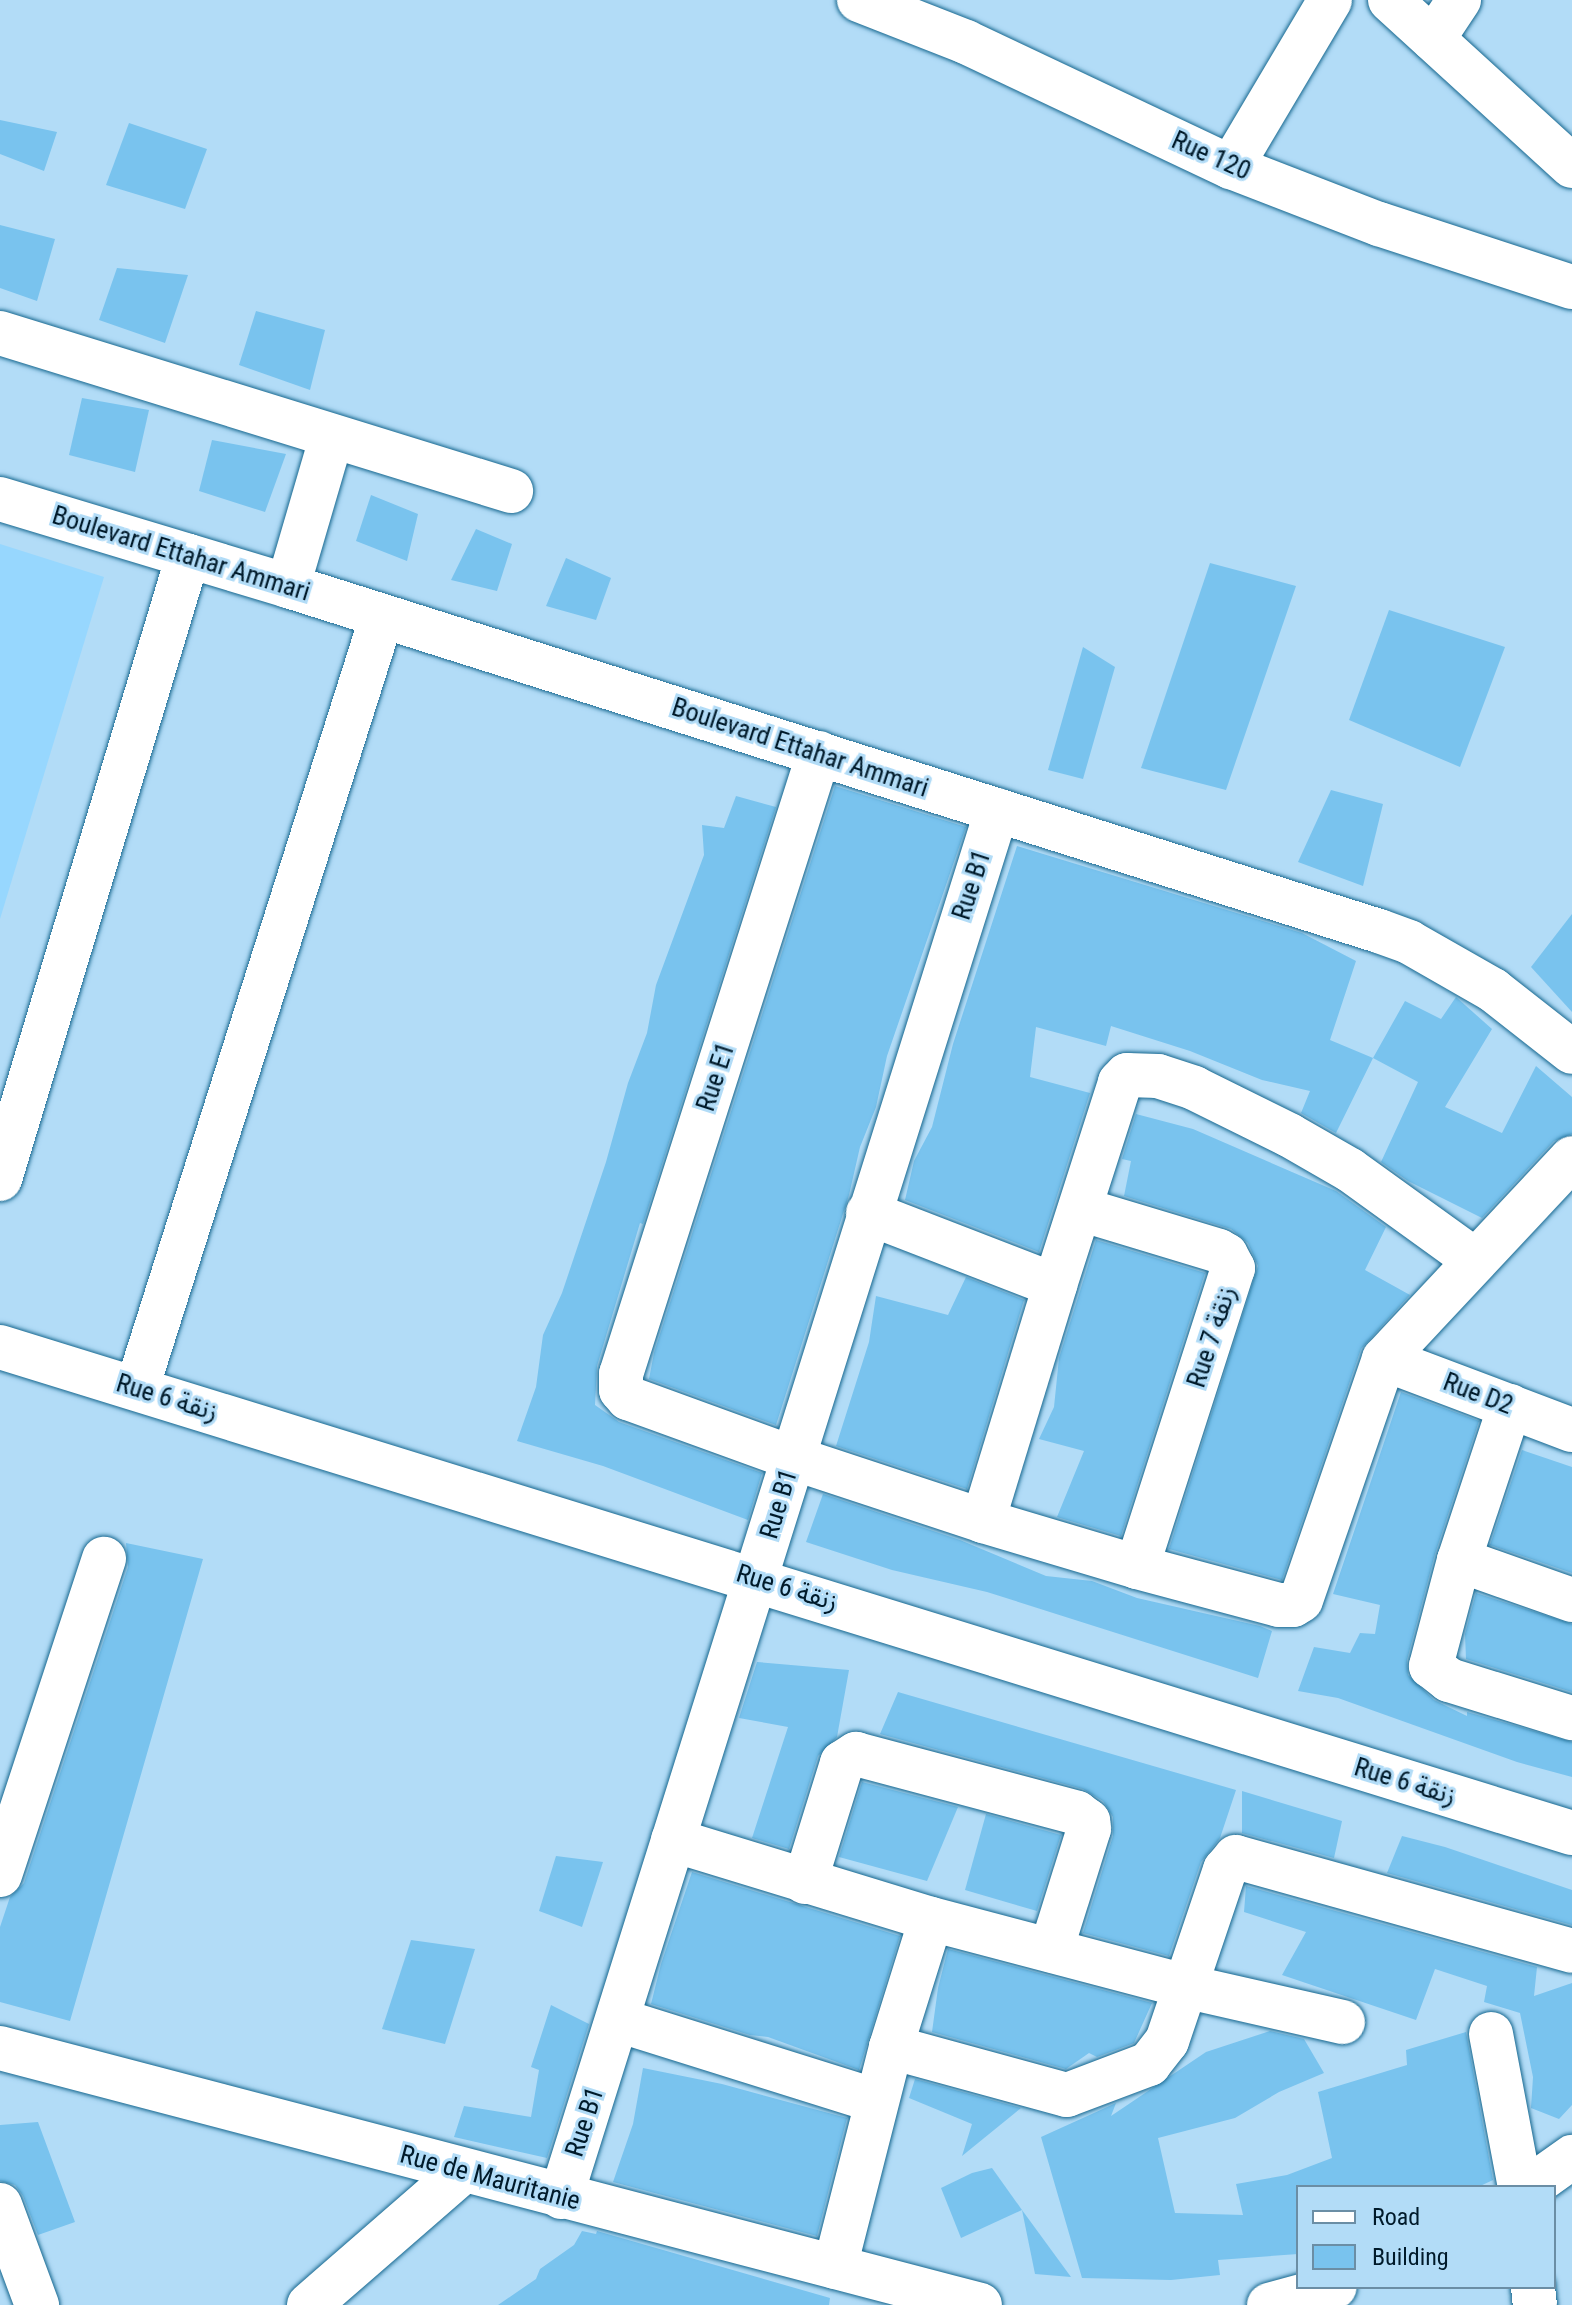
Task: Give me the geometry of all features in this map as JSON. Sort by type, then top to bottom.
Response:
[{"type":"street","points":[[1231,167],[1330,0]]},
{"type":"street","points":[[1390,0],[1572,166]]},
{"type":"street","points":[[1433,39],[1459,0]]},
{"type":"street","name":"Rue 120","points":[[868,1],[966,42],[1231,167],[1379,224],[1572,287]]},
{"type":"street","points":[[0,333],[511,491]]},
{"type":"street","points":[[288,586],[332,436]]},
{"type":"street","name":"Boulevard Ettahar Ammari","points":[[0,499],[288,586],[1409,942],[1493,990],[1572,1052]]},
{"type":"street","points":[[0,1179],[188,556]]},
{"type":"street","points":[[137,1388],[382,616]]},
{"type":"street","name":"Rue E1","points":[[793,1458],[628,1398],[621,1390],[621,1374],[819,753]]},
{"type":"street","name":"Rue B1","points":[[561,2197],[997,810]]},
{"type":"street","points":[[983,1521],[1120,1082],[1127,1075],[1143,1073],[1194,1088],[1301,1142],[1408,1209],[1475,1260]]},
{"type":"street","points":[[793,1458],[983,1521],[1137,1567],[1279,1605],[1297,1604],[1384,1359],[1572,1158]]},
{"type":"street","name":"Rue 7 زنقة","points":[[1080,1209],[1219,1251],[1226,1255],[1233,1268],[1137,1567]]},
{"type":"street","points":[[868,1213],[1055,1285]]},
{"type":"street","name":"Rue 6 زنقة","points":[[0,1347],[756,1578],[1572,1833]]},
{"type":"street","name":"Rue D2","points":[[1384,1359],[1572,1430]]},
{"type":"street","points":[[1510,1406],[1459,1560],[1431,1666],[1449,1680],[1572,1718]]},
{"type":"street","points":[[0,1875],[104,1559]]},
{"type":"street","points":[[1459,1560],[1572,1600]]},
{"type":"street","points":[[805,1882],[842,1763],[856,1754],[1077,1813],[1088,1821],[1089,1829],[1051,1950]]},
{"type":"street","points":[[673,1840],[931,1919],[1184,1986],[1343,2022]]},
{"type":"street","points":[[891,2047],[1059,2094],[1077,2094],[1149,2064],[1167,2041],[1227,1865],[1236,1857],[1572,1951]]},
{"type":"street","points":[[835,2267],[876,2101],[931,1919]]},
{"type":"street","points":[[618,2020],[876,2101]]},
{"type":"street","points":[[1491,2034],[1520,2185]]},
{"type":"street","name":"Rue de Mauritanie","points":[[0,2048],[835,2267],[938,2299],[980,2305]]},
{"type":"street","points":[[1533,2185],[1572,2157]]},
{"type":"street","points":[[309,2305],[463,2171]]},
{"type":"street","points":[[0,2205],[37,2305]]},
{"type":"street","points":[[1269,2305],[1328,2289]]},
{"type":"shaded area","points":[[0,544],[104,577],[0,919]]},
{"type":"building","points":[[0,120],[57,132],[44,171],[0,154]]},
{"type":"building","points":[[129,123],[207,149],[185,209],[106,185]]},
{"type":"building","points":[[0,225],[55,239],[37,301],[0,288]]},
{"type":"building","points":[[117,268],[188,275],[165,343],[99,320]]},
{"type":"building","points":[[256,311],[325,330],[310,390],[239,365]]},
{"type":"building","points":[[82,398],[149,410],[135,472],[69,455]]},
{"type":"building","points":[[212,440],[286,454],[265,512],[199,491]]},
{"type":"building","points":[[371,495],[418,514],[407,561],[356,541]]},
{"type":"building","points":[[476,529],[512,544],[497,591],[451,580]]},
{"type":"building","points":[[566,558],[611,578],[596,620],[546,606]]},
{"type":"building","points":[[1210,563],[1296,586],[1226,790],[1141,768]]},
{"type":"building","points":[[1389,610],[1505,647],[1460,767],[1349,720]]},
{"type":"building","points":[[1083,647],[1115,667],[1083,779],[1048,770]]},
{"type":"building","points":[[835,786],[966,827],[887,1056],[876,1107],[860,1147],[849,1195],[776,1425],[649,1379],[654,1353]]},
{"type":"building","points":[[1331,790],[1383,804],[1363,886],[1298,862]]},
{"type":"building","points":[[736,796],[776,807],[643,1224],[640,1223],[597,1366],[595,1405],[619,1422],[762,1473],[748,1520],[603,1466],[517,1441],[536,1387],[543,1335],[562,1293],[606,1162],[628,1083],[647,1033],[656,985],[704,855],[702,825],[724,828]]},
{"type":"building","points":[[1017,846],[1302,933],[1356,961],[1330,1040],[1373,1058],[1336,1133],[1301,1113],[1310,1091],[1262,1080],[1190,1051],[1111,1026],[1106,1046],[1036,1027],[1030,1077],[1090,1093],[1039,1252],[905,1200],[914,1161],[932,1127],[953,1044]]},
{"type":"building","points":[[1572,914],[1572,1012],[1531,967]]},
{"type":"building","points":[[1456,997],[1492,1029],[1445,1107],[1502,1133],[1536,1066],[1572,1097],[1572,1134],[1554,1141],[1482,1218],[1408,1181],[1381,1162],[1418,1082],[1373,1058],[1405,1001],[1441,1019]]},
{"type":"building","points":[[1136,1114],[1193,1129],[1336,1191],[1386,1227],[1365,1270],[1410,1295],[1361,1349],[1282,1580],[1169,1549],[1258,1266],[1248,1243],[1231,1229],[1124,1196],[1131,1161],[1122,1159]]},
{"type":"building","points":[[1096,1240],[1205,1273],[1121,1536],[1057,1517],[1084,1451],[1039,1439],[1054,1407],[1059,1358]]},
{"type":"building","points":[[966,1277],[1024,1300],[967,1489],[836,1446],[869,1342],[876,1296],[948,1315]]},
{"type":"building","points":[[1401,1392],[1479,1421],[1435,1554],[1407,1660],[1408,1675],[1434,1700],[1467,1716],[1467,1712],[1572,1742],[1572,1777],[1517,1762],[1338,1698],[1298,1691],[1314,1647],[1350,1653],[1360,1633],[1375,1634],[1380,1605],[1333,1594]]},
{"type":"building","points":[[1522,1450],[1572,1467],[1572,1573],[1490,1545]]},
{"type":"building","points":[[823,1494],[960,1540],[1046,1576],[1092,1581],[1137,1598],[1272,1631],[1258,1678],[987,1592],[892,1570],[806,1542]]},
{"type":"building","points":[[126,1543],[203,1559],[70,2021],[0,2002],[0,1927],[10,1897],[24,1883],[128,1567]]},
{"type":"building","points":[[1476,1593],[1572,1624],[1572,1692],[1466,1659],[1465,1634]]},
{"type":"building","points":[[757,1662],[849,1670],[837,1737],[818,1756],[789,1849],[752,1838],[788,1727],[739,1718]]},
{"type":"building","points":[[898,1692],[1236,1790],[1220,1838],[1201,1862],[1169,1956],[1083,1933],[1113,1836],[1113,1817],[1103,1801],[1083,1789],[880,1734]]},
{"type":"building","points":[[862,1782],[958,1807],[927,1881],[839,1857]]},
{"type":"building","points":[[1242,1791],[1342,1821],[1334,1858],[1242,1833]]},
{"type":"building","points":[[986,1814],[1061,1835],[1037,1911],[965,1890]]},
{"type":"building","points":[[1402,1836],[1445,1847],[1572,1890],[1572,1925],[1387,1873]]},
{"type":"building","points":[[556,1856],[603,1862],[582,1927],[539,1911]]},
{"type":"building","points":[[692,1872],[900,1936],[859,2070],[768,2037],[750,2035],[651,2004]]},
{"type":"building","points":[[1246,1886],[1537,1967],[1534,1996],[1572,1983],[1572,2105],[1559,2119],[1531,2108],[1533,2077],[1520,2013],[1484,2002],[1487,1986],[1435,1969],[1416,2020],[1282,1975],[1306,1932],[1244,1912]]},
{"type":"building","points":[[411,1940],[475,1949],[445,2044],[382,2029]]},
{"type":"building","points":[[948,1949],[1152,2003],[1134,2043],[1097,2057],[1089,2053],[1066,2069],[932,2032],[938,1988]]},
{"type":"building","points":[[551,2005],[589,2024],[547,2158],[454,2137],[464,2106],[531,2117],[539,2070],[531,2067]]},
{"type":"building","points":[[1270,2031],[1304,2039],[1324,2073],[1279,2092],[1235,2118],[1158,2138],[1175,2213],[1243,2215],[1236,2184],[1287,2175],[1332,2158],[1318,2092],[1407,2065],[1406,2050],[1466,2032],[1493,2180],[1482,2185],[1296,2185],[1296,2254],[1218,2260],[1220,2275],[1171,2280],[1082,2278],[1041,2137],[1116,2103],[1111,2116],[1206,2052]]},
{"type":"building","points":[[643,2068],[722,2084],[847,2118],[817,2236],[613,2182],[633,2124]]},
{"type":"building","points":[[915,2079],[1021,2108],[962,2156],[972,2124],[909,2098]]},
{"type":"building","points":[[38,2122],[75,2222],[38,2235],[23,2196],[15,2185],[0,2181],[0,2125]]},
{"type":"building","points":[[992,2168],[1022,2210],[961,2238],[941,2188],[972,2173]]},
{"type":"building","points":[[1022,2210],[1071,2277],[1035,2274]]},
{"type":"building","points":[[582,2231],[596,2234],[597,2231],[830,2298],[829,2305],[498,2305],[536,2279],[540,2269],[574,2245]]}]
